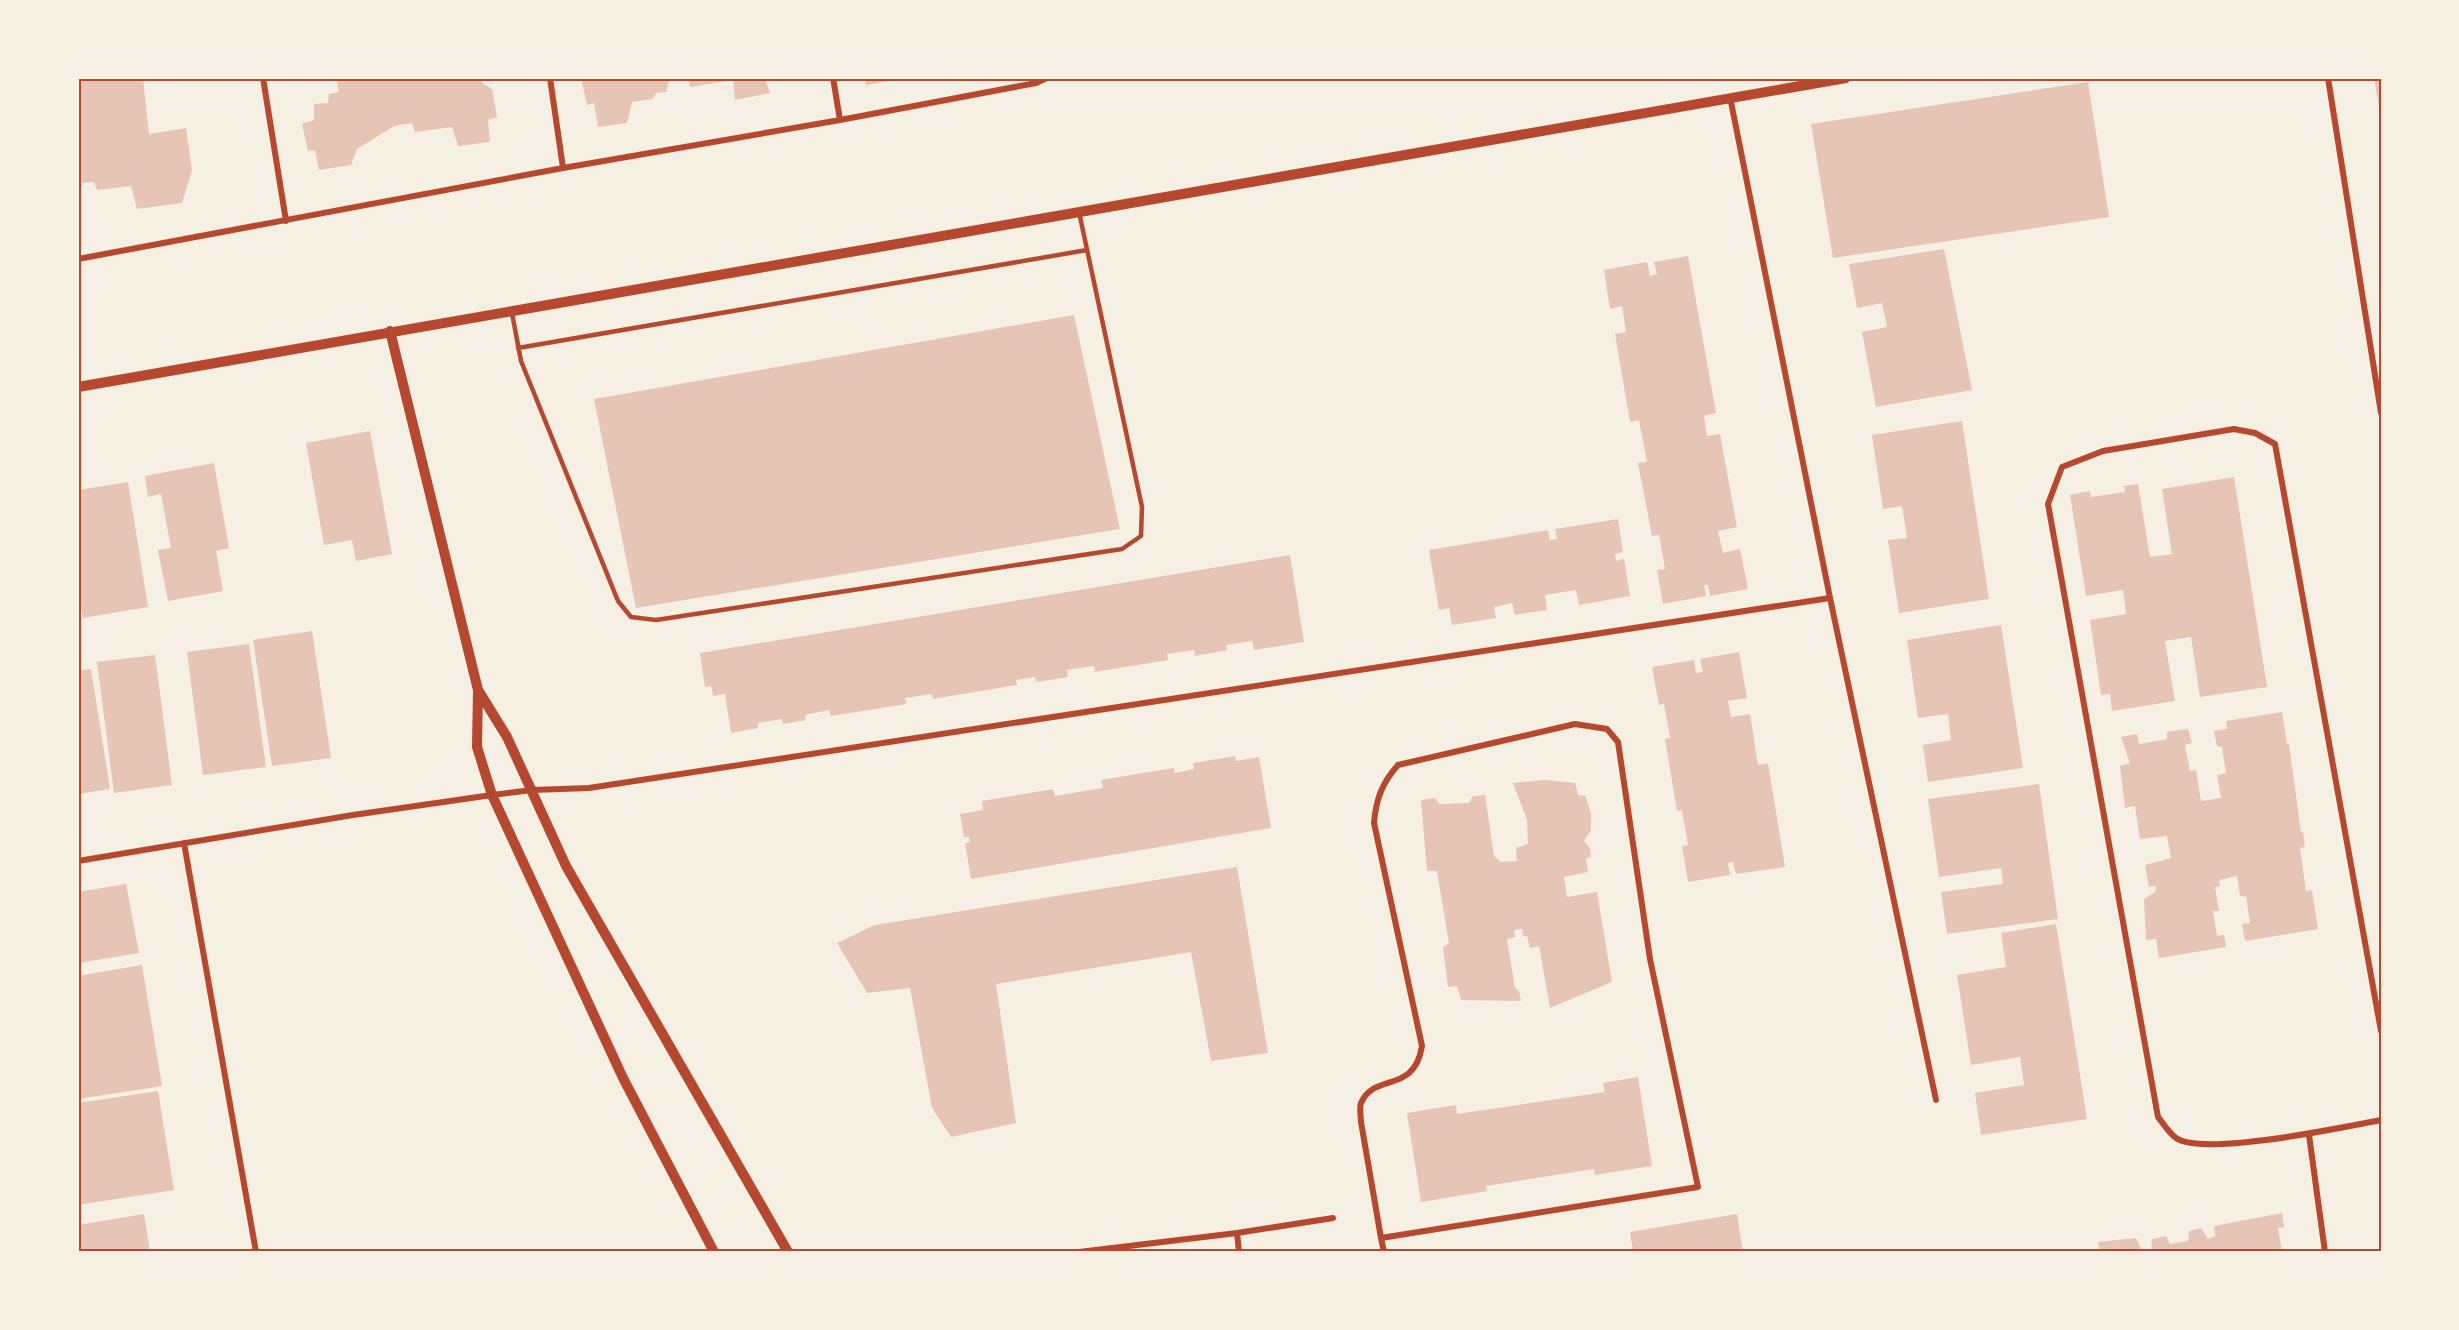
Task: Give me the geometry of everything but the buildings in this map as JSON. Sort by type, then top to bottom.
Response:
[{"type":"street","points":[[263,78],[286,221]]},
{"type":"street","points":[[550,78],[563,168]]},
{"type":"street","points":[[833,78],[840,120]]},
{"type":"street","points":[[78,259],[563,168],[840,120],[1036,83],[1047,78]]},
{"type":"street","points":[[78,387],[1846,78]]},
{"type":"street","points":[[2328,78],[2381,413]]},
{"type":"street","points":[[1730,97],[1830,598],[1936,1100]]},
{"type":"street","points":[[390,331],[478,690],[477,747],[492,795],[623,1078],[714,1252]]},
{"type":"street","points":[[2381,1031],[2275,444],[2255,433],[2234,429],[2103,451],[2061,467],[2048,504],[2158,1117],[2176,1138],[2209,1145],[2308,1135],[2381,1120]]},
{"type":"street","points":[[78,861],[492,795],[532,790],[588,788],[1830,598]]},
{"type":"street","points":[[478,690],[507,737],[566,866],[788,1252]]},
{"type":"street","points":[[1381,1238],[1698,1187],[1650,959],[1618,742],[1607,729],[1575,724],[1398,765],[1385,779],[1376,800],[1374,823],[1422,1046],[1420,1062],[1410,1075],[1372,1090],[1360,1104],[1360,1122],[1381,1238],[1384,1252]]},
{"type":"street","points":[[184,843],[256,1252]]},
{"type":"street","points":[[2308,1135],[2325,1252]]},
{"type":"street","points":[[1079,1252],[1237,1233],[1333,1218]]},
{"type":"street","points":[[1237,1233],[1239,1252]]},
{"type":"lane","points":[[512,310],[521,362],[618,601],[631,617],[656,620],[1122,549],[1142,536],[1142,507],[1079,211]]},
{"type":"lane","points":[[518,348],[1087,249]]}]
